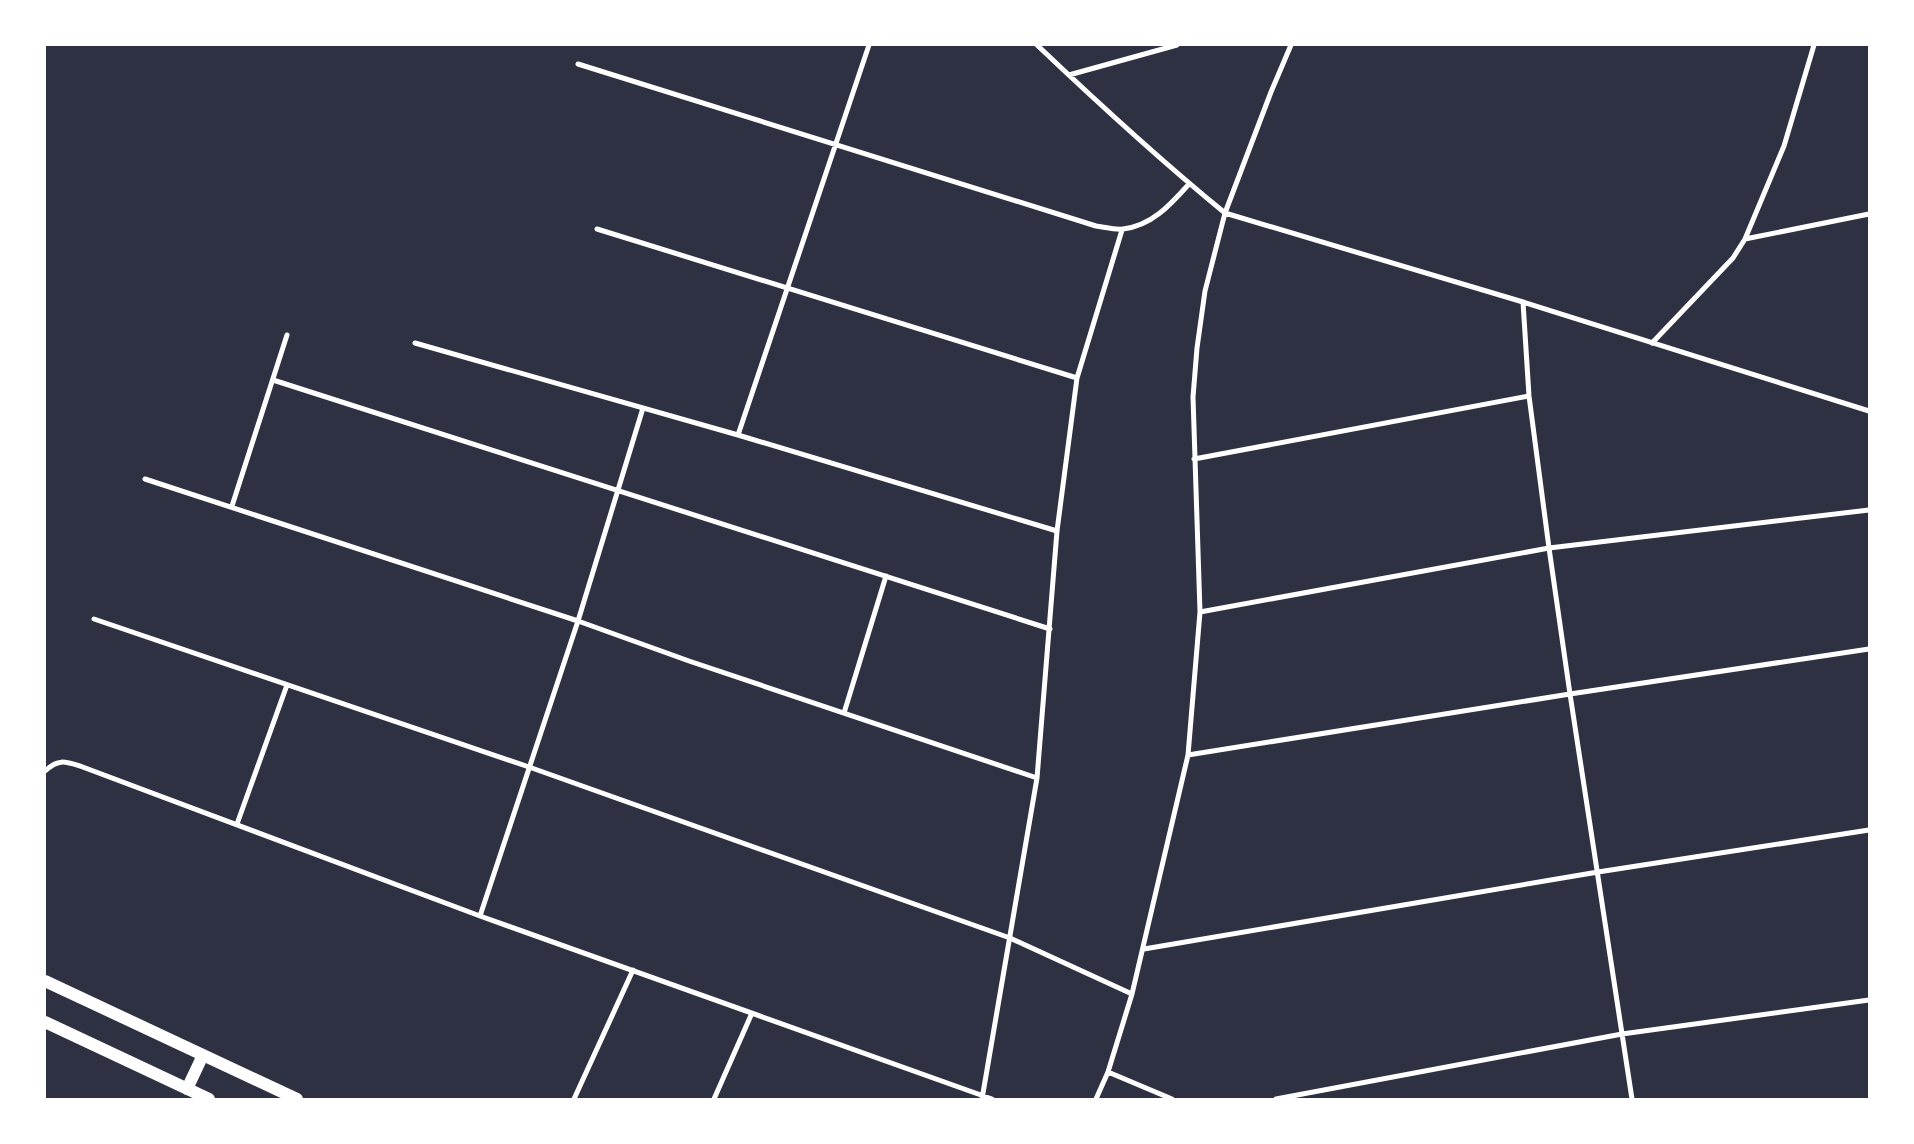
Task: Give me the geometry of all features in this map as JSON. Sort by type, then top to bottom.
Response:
[{"type":"main road","points":[[45,981],[297,1099]]},
{"type":"main road","points":[[45,1022],[209,1099]]},
{"type":"main road","points":[[187,1089],[203,1055]]},
{"type":"street","points":[[738,435],[870,45]]},
{"type":"street","points":[[1037,45],[1189,184],[1225,213],[1523,302],[1869,411]]},
{"type":"street","points":[[1069,75],[1177,45]]},
{"type":"street","points":[[1096,1099],[1108,1072],[1144,950],[1188,755],[1200,612],[1193,397],[1197,348],[1205,291],[1225,213],[1290,45]]},
{"type":"street","points":[[1652,343],[1733,258],[1745,239],[1784,146],[1814,45]]},
{"type":"street","points":[[578,64],[1096,226],[1122,230],[1145,223],[1168,208],[1189,184]]},
{"type":"street","points":[[1745,239],[1869,214]]},
{"type":"street","points":[[597,229],[1078,378]]},
{"type":"street","points":[[982,1097],[1037,778],[1057,531],[1078,378],[1122,230]]},
{"type":"street","points":[[1523,302],[1529,396],[1549,548],[1632,1099]]},
{"type":"street","points":[[232,506],[287,335]]},
{"type":"street","points":[[415,343],[738,435],[1057,531]]},
{"type":"street","points":[[273,380],[1050,628]]},
{"type":"street","points":[[1194,459],[1529,396]]},
{"type":"street","points":[[480,916],[578,621],[643,408]]},
{"type":"street","points":[[146,479],[578,621],[690,661],[1037,778]]},
{"type":"street","points":[[1200,612],[1549,548],[1869,510]]},
{"type":"street","points":[[844,713],[886,576]]},
{"type":"street","points":[[94,619],[529,767],[1010,938],[1132,994]]},
{"type":"street","points":[[1188,755],[1570,694],[1869,649]]},
{"type":"street","points":[[237,824],[287,685]]},
{"type":"street","points":[[45,772],[53,763],[65,762],[237,824],[480,916],[992,1099]]},
{"type":"street","points":[[1144,950],[1598,872],[1869,830]]},
{"type":"street","points":[[574,1099],[633,970]]},
{"type":"street","points":[[1276,1099],[1622,1034],[1869,1000]]},
{"type":"street","points":[[714,1099],[752,1013]]},
{"type":"street","points":[[1108,1072],[1172,1099]]}]
